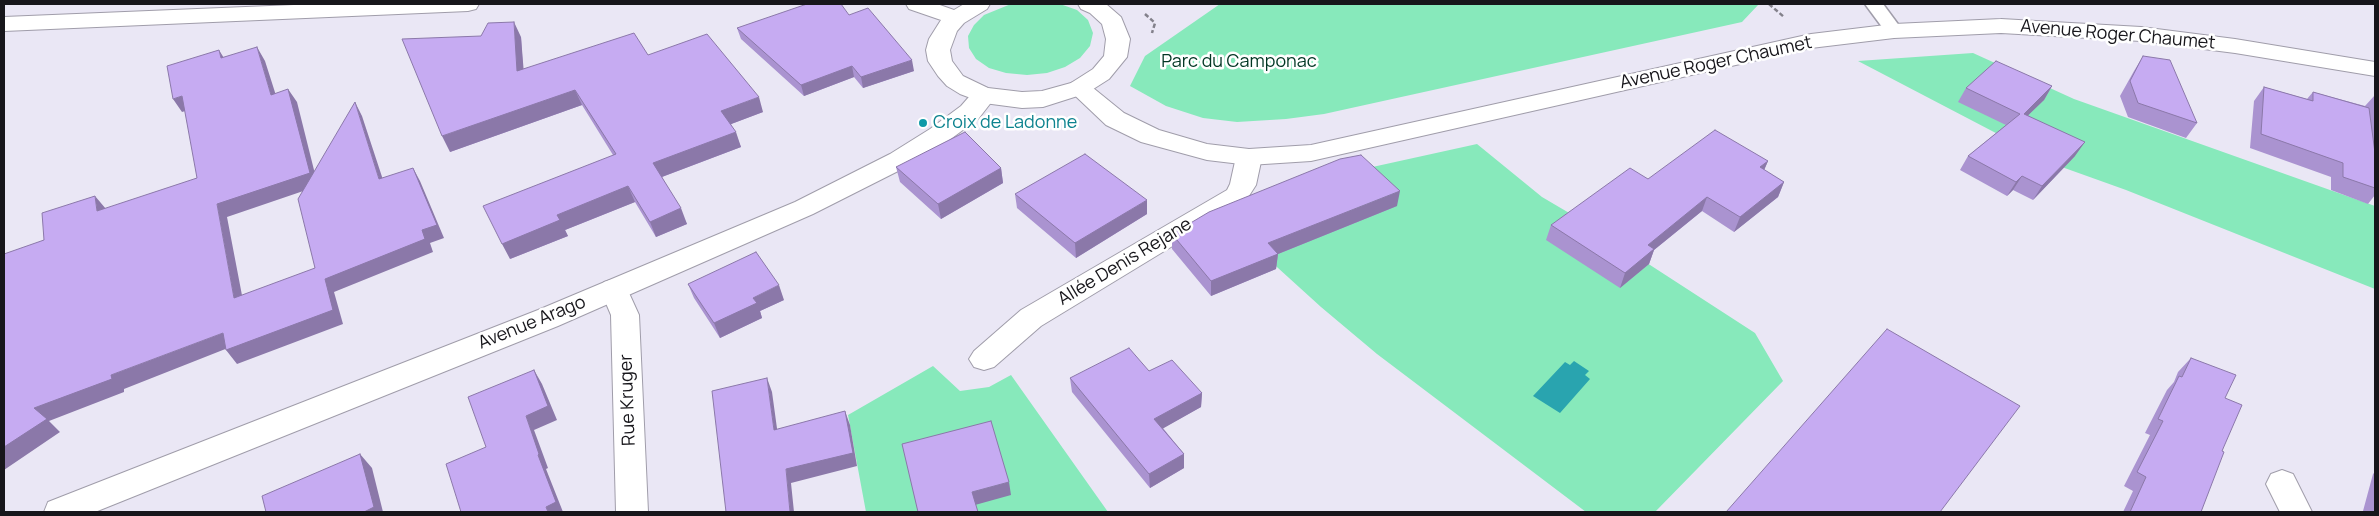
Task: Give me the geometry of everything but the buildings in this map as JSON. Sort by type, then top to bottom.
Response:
[{"type":"street","points":[[4,24],[468,4]]},
{"type":"street","points":[[917,4],[956,18]]},
{"type":"street","points":[[979,4],[956,18],[941,38],[938,50],[940,61],[955,81],[984,95],[1022,100],[1043,99],[1079,88],[1101,74],[1114,57],[1118,39],[1113,22],[1098,5]]},
{"type":"street","name":"Avenue Roger Chaumet","points":[[1079,88],[1115,119],[1150,136],[1207,152],[1248,157],[1311,153],[1811,41],[1894,31],[2001,26],[2142,34],[2235,46],[2375,69]]},
{"type":"street","name":"Avenue Arago","points":[[60,512],[548,318],[804,208],[899,160],[939,135],[970,112],[984,95]]},
{"type":"street","name":"Allée Denis Rejane","points":[[984,359],[1031,318],[1236,196],[1244,185],[1248,157]]},
{"type":"street","name":"Rue Kruger","points":[[614,289],[625,315],[632,512]]},
{"type":"street","points":[[2282,484],[2296,512]]},
{"type":"lane","points":[[1874,4],[1894,31]]},
{"type":"green space","points":[[1011,4],[1060,4],[1077,10],[1088,20],[1093,33],[1090,46],[1080,58],[1065,67],[1047,73],[1027,75],[1006,73],[989,68],[976,59],[969,48],[968,36],[974,25],[984,15]]},
{"type":"green space","name":"Parc du Camponac","points":[[1220,4],[1759,4],[1742,22],[1324,114],[1286,119],[1237,122],[1203,118],[1166,106],[1130,86],[1145,56]]},
{"type":"green space","points":[[1973,53],[2074,99],[2375,206],[2375,289],[2126,190],[2059,166],[1858,61]]},
{"type":"green space","points":[[1477,144],[1542,197],[1755,333],[1783,381],[1655,512],[1586,512],[1377,354],[1267,258],[1336,175]]},
{"type":"green space","points":[[933,366],[960,391],[989,387],[1011,375],[1108,512],[866,512],[848,415]]},
{"type":"water","points":[[1574,361],[1589,371],[1585,375],[1590,379],[1560,413],[1533,396],[1565,362],[1570,365]]},
{"type":"place","name":"Croix de Ladonne","points":[[923,123]]}]
